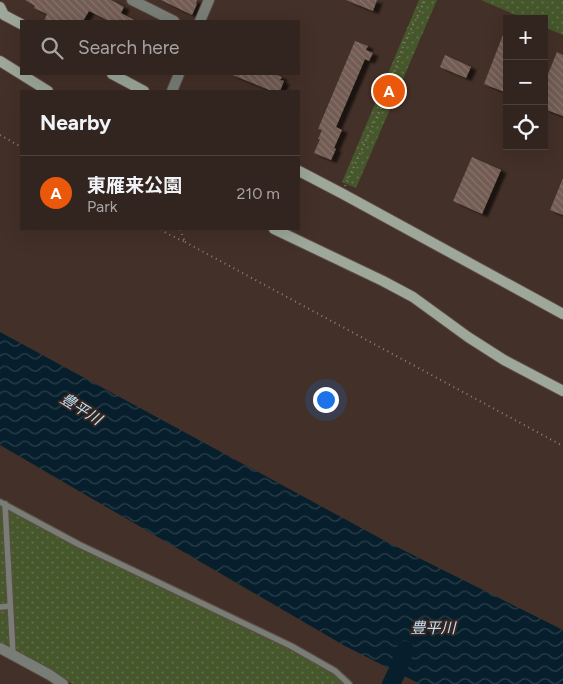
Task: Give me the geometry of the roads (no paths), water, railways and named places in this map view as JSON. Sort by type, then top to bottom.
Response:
[{"type":"street","points":[[132,0],[172,20]]},
{"type":"street","points":[[200,20],[209,0]]},
{"type":"street","points":[[0,8],[4,15],[20,23]]},
{"type":"street","points":[[0,61],[20,74]]},
{"type":"street","points":[[22,75],[46,90]]},
{"type":"street","points":[[114,75],[142,90]]},
{"type":"street","points":[[172,90],[179,75]]},
{"type":"street","points":[[300,172],[563,314]]},
{"type":"street","points":[[276,230],[413,297],[468,337],[504,360],[563,391]]},
{"type":"street","points":[[0,648],[63,684]]},
{"type":"lane","points":[[3,503],[13,655]]},
{"type":"lane","points":[[3,503],[78,544],[291,646],[335,671],[349,684]]},
{"type":"lane","points":[[0,607],[10,606]]},
{"type":"water","name":"豊平川","points":[[0,332],[387,542],[563,630],[563,684],[420,684],[345,646],[0,445]]},
{"type":"waterway","points":[[391,684],[405,650]]},
{"type":"place","name":"東雁来公園","points":[[389,91]]}]
